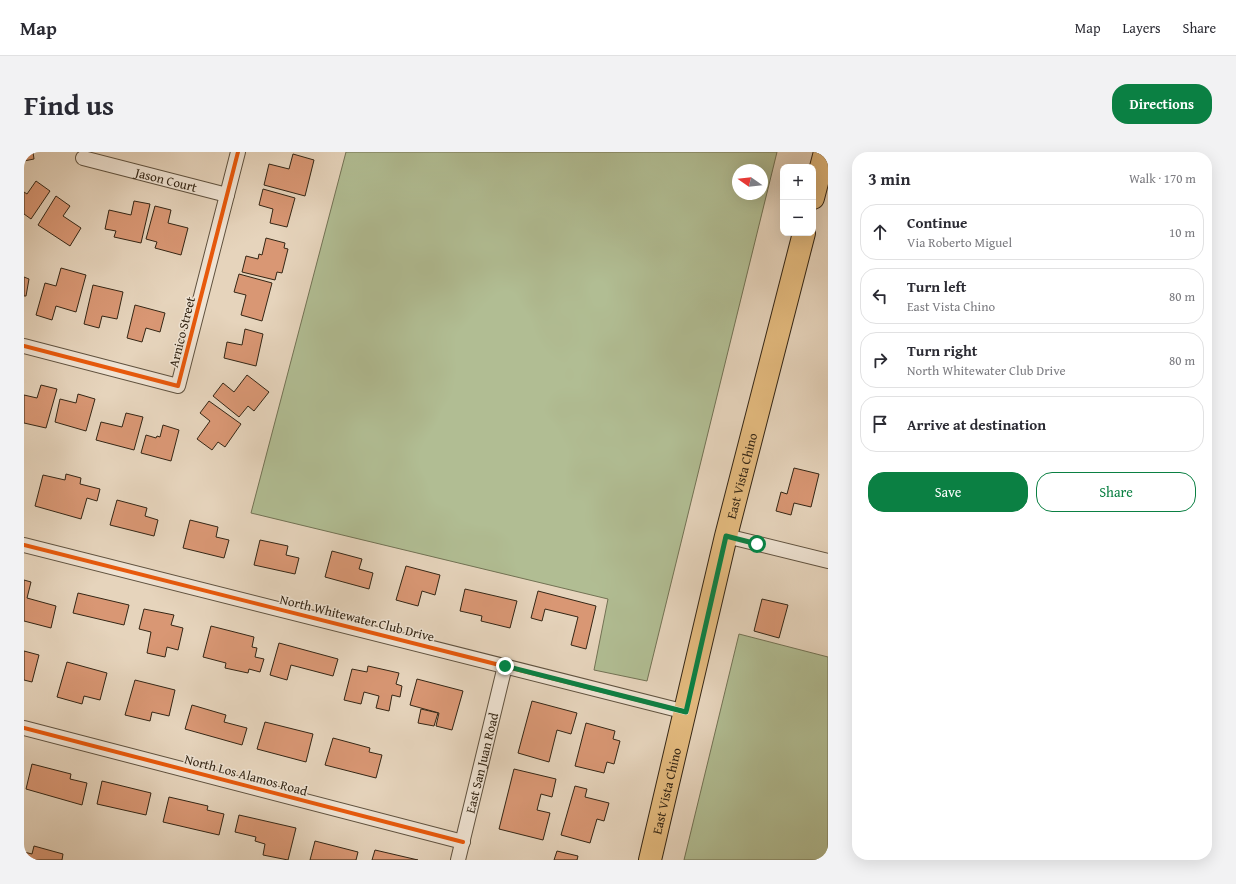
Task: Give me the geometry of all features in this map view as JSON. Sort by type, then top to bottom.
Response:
[{"type":"main road","points":[[816,186],[825,152]]},
{"type":"main road","name":"East Vista Chino","points":[[650,860],[686,712],[726,536],[803,236]]},
{"type":"street","name":"Arnico Street","points":[[24,346],[178,386],[238,152]]},
{"type":"street","name":"Jason Court","points":[[83,158],[227,195]]},
{"type":"street","points":[[726,536],[828,561]]},
{"type":"street","name":"North Whitewater Club Drive","points":[[24,545],[686,712]]},
{"type":"street","name":"East San Juan Road","points":[[458,860],[505,666]]},
{"type":"street","name":"North Los Alamos Road","points":[[24,728],[463,842]]},
{"type":"green space","points":[[346,152],[777,152],[768,189],[768,164],[732,164],[732,200],[765,200],[647,681],[594,670],[608,599],[251,513]]},
{"type":"green space","points":[[739,634],[828,657],[828,860],[684,860]]},
{"type":"building","points":[[24,152],[33,152],[34,159],[24,161]]},
{"type":"building","points":[[293,154],[314,160],[305,196],[264,185],[269,164],[289,169]]},
{"type":"building","points":[[36,181],[50,191],[31,219],[24,214],[24,192],[27,194]]},
{"type":"building","points":[[263,189],[295,198],[287,227],[270,223],[273,209],[259,205]]},
{"type":"building","points":[[56,196],[70,206],[63,216],[81,228],[70,246],[38,225]]},
{"type":"building","points":[[134,201],[150,204],[141,243],[114,237],[116,231],[105,229],[109,210],[131,215]]},
{"type":"building","points":[[155,206],[171,210],[168,223],[188,228],[181,255],[155,248],[157,242],[146,239]]},
{"type":"building","points":[[266,238],[285,243],[284,248],[288,249],[282,273],[277,272],[275,280],[242,272],[246,256],[258,259],[259,254],[262,255]]},
{"type":"building","points":[[61,268],[86,275],[76,312],[56,306],[52,320],[36,315],[45,283],[56,286]]},
{"type":"building","points":[[239,274],[272,283],[262,321],[241,315],[246,295],[234,292]]},
{"type":"building","points":[[24,277],[29,279],[26,296],[24,296]]},
{"type":"building","points":[[93,285],[123,292],[117,319],[102,316],[99,328],[84,324]]},
{"type":"building","points":[[135,305],[165,313],[160,332],[146,328],[142,342],[127,338]]},
{"type":"building","points":[[245,329],[263,334],[256,366],[224,358],[227,342],[242,345]]},
{"type":"building","points":[[247,375],[269,392],[254,411],[248,406],[239,417],[213,396],[223,383],[234,392]]},
{"type":"building","points":[[41,385],[57,389],[46,428],[24,423],[24,395],[37,398]]},
{"type":"building","points":[[78,394],[95,399],[86,431],[55,422],[60,399],[76,403]]},
{"type":"building","points":[[209,401],[241,424],[225,447],[218,442],[212,450],[197,439],[210,421],[200,413]]},
{"type":"building","points":[[126,413],[143,417],[134,450],[96,440],[101,422],[122,427]]},
{"type":"building","points":[[163,425],[179,430],[171,461],[141,453],[146,435],[156,438],[157,436],[160,437]]},
{"type":"building","points":[[794,468],[819,474],[811,507],[794,503],[791,515],[776,511],[781,492],[787,494]]},
{"type":"building","points":[[66,474],[81,478],[80,484],[100,489],[97,501],[87,498],[81,519],[35,506],[43,475],[65,480]]},
{"type":"building","points":[[117,500],[147,508],[145,516],[158,520],[154,536],[110,525]]},
{"type":"building","points":[[190,520],[218,527],[216,537],[229,540],[224,558],[183,548]]},
{"type":"building","points":[[260,540],[288,546],[286,555],[299,558],[295,574],[254,565]]},
{"type":"building","points":[[332,551],[362,559],[359,569],[373,573],[369,589],[325,577]]},
{"type":"building","points":[[406,566],[440,575],[435,595],[422,591],[418,606],[396,600]]},
{"type":"building","points":[[24,580],[31,582],[27,598],[56,606],[51,628],[24,621]]},
{"type":"building","points":[[465,589],[517,601],[510,628],[481,621],[482,616],[460,611]]},
{"type":"building","points":[[538,591],[596,606],[586,649],[571,645],[578,617],[545,609],[542,621],[531,618]]},
{"type":"building","points":[[78,593],[129,605],[124,625],[73,613]]},
{"type":"building","points":[[762,599],[788,605],[779,638],[754,631]]},
{"type":"building","points":[[144,609],[174,615],[171,625],[183,628],[178,650],[167,647],[165,657],[147,653],[151,632],[139,629]]},
{"type":"building","points":[[211,626],[254,637],[252,647],[257,648],[255,657],[264,659],[260,672],[249,669],[248,673],[225,668],[226,663],[203,657]]},
{"type":"building","points":[[279,643],[338,659],[333,676],[291,665],[287,680],[270,675]]},
{"type":"building","points":[[24,651],[39,655],[32,682],[24,680]]},
{"type":"building","points":[[67,662],[107,673],[100,700],[84,696],[82,704],[57,697]]},
{"type":"building","points":[[368,666],[399,673],[396,684],[402,686],[400,697],[392,695],[389,711],[376,708],[379,696],[364,692],[361,704],[344,700],[352,669],[367,672]]},
{"type":"building","points":[[417,679],[463,691],[452,730],[436,726],[439,713],[410,705]]},
{"type":"building","points":[[135,680],[175,690],[169,716],[152,712],[150,721],[125,715]]},
{"type":"building","points":[[532,701],[577,713],[571,734],[557,730],[549,762],[518,753]]},
{"type":"building","points":[[192,705],[226,715],[224,722],[247,728],[242,745],[185,729]]},
{"type":"building","points":[[421,709],[438,713],[434,726],[418,723]]},
{"type":"building","points":[[265,722],[313,734],[306,762],[257,749]]},
{"type":"building","points":[[586,723],[615,731],[613,739],[620,741],[614,764],[607,762],[604,773],[575,766]]},
{"type":"building","points":[[333,738],[370,748],[369,752],[382,755],[376,778],[325,765]]},
{"type":"building","points":[[32,764],[71,774],[70,779],[87,783],[82,805],[26,789]]},
{"type":"building","points":[[514,769],[556,779],[552,797],[541,794],[537,810],[550,813],[543,840],[499,829]]},
{"type":"building","points":[[102,781],[151,793],[146,815],[97,804]]},
{"type":"building","points":[[575,786],[587,789],[585,797],[609,803],[604,821],[597,819],[590,843],[561,835]]},
{"type":"building","points":[[169,797],[208,806],[207,810],[224,814],[219,835],[163,822]]},
{"type":"building","points":[[239,815],[296,828],[288,860],[263,855],[265,844],[255,841],[256,837],[235,832]]},
{"type":"building","points":[[315,841],[358,852],[356,860],[310,860]]},
{"type":"building","points":[[34,846],[63,854],[62,860],[24,860],[24,852],[32,854]]},
{"type":"building","points":[[375,850],[418,860],[372,860]]},
{"type":"building","points":[[557,851],[578,856],[577,860],[554,860]]},
{"type":"cycle path","points":[[24,346],[178,386],[238,152]]},
{"type":"cycle path","points":[[24,545],[686,712]]},
{"type":"cycle path","points":[[24,728],[463,842]]},
{"type":"route","points":[[505,666],[686,712],[726,536],[757,544]]}]
